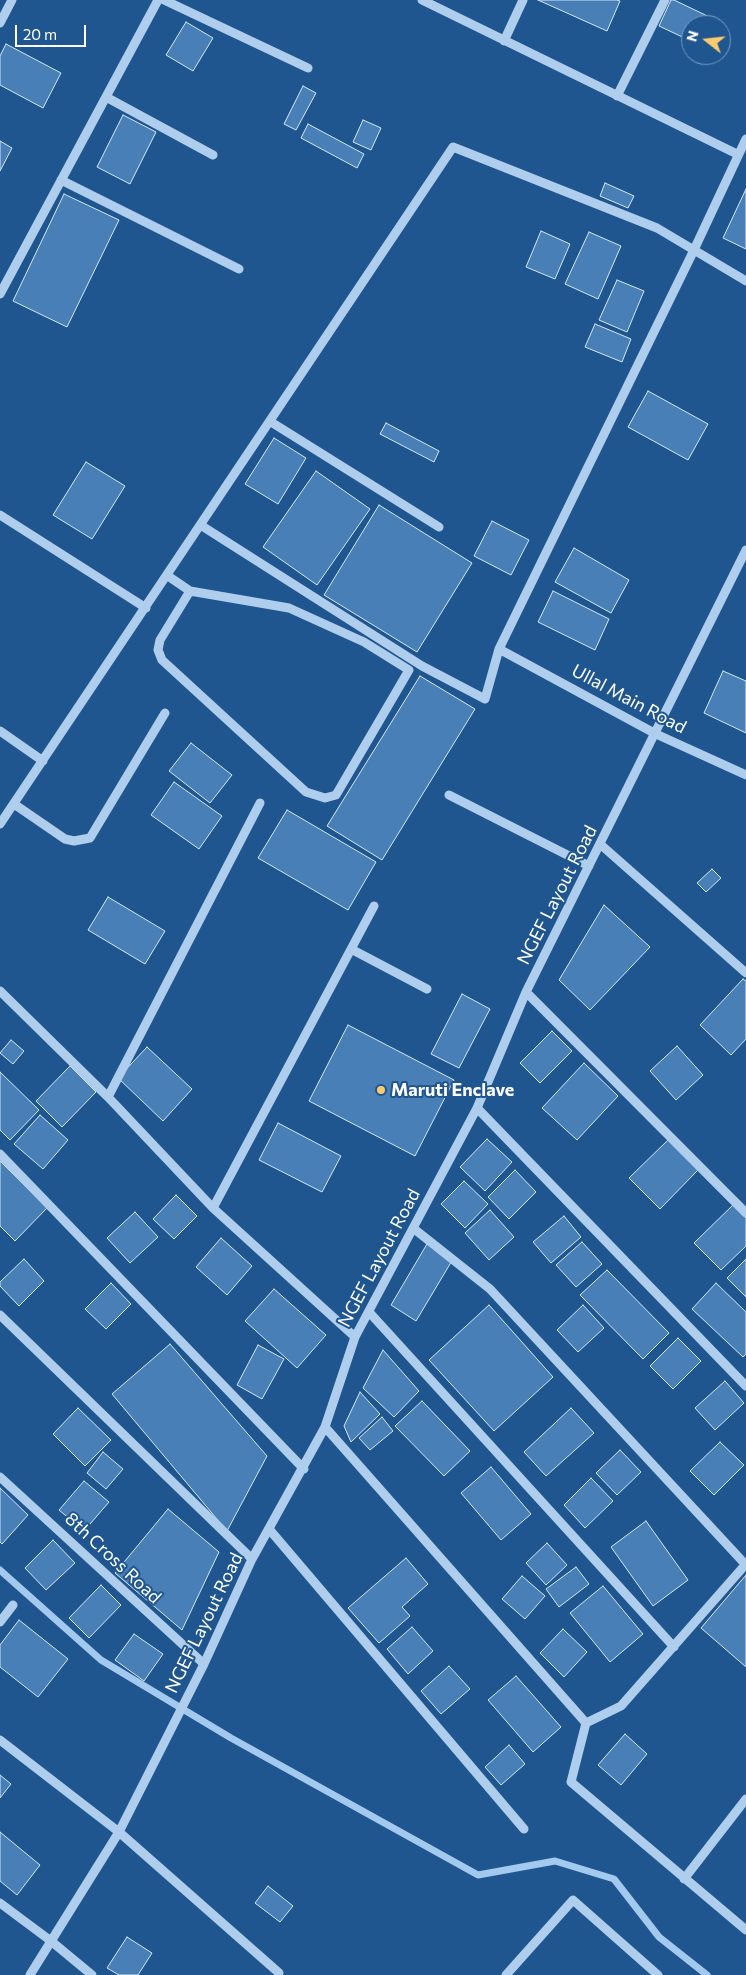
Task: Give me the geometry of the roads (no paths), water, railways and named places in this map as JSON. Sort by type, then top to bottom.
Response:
[{"type":"street","points":[[0,23],[12,0]]},
{"type":"street","points":[[0,294],[158,0]]},
{"type":"street","points":[[164,0],[308,68]]},
{"type":"street","points":[[422,0],[738,154]]},
{"type":"street","points":[[504,40],[523,0]]},
{"type":"street","points":[[617,96],[665,0]]},
{"type":"street","points":[[106,97],[213,156]]},
{"type":"street","points":[[202,526],[422,666],[485,699],[499,649],[694,252],[746,139]]},
{"type":"street","points":[[0,824],[202,526],[453,147],[656,228],[746,281]]},
{"type":"street","points":[[61,180],[239,269]]},
{"type":"street","points":[[271,422],[439,527]]},
{"type":"street","points":[[0,515],[146,608]]},
{"type":"street","name":"NGEF Layout Road","points":[[30,1975],[119,1832],[204,1664],[252,1559],[326,1427],[355,1337],[477,1108],[526,992],[746,550]]},
{"type":"street","points":[[168,576],[190,591],[289,608],[364,642],[409,670],[336,795],[325,798],[306,792],[162,660],[158,650],[160,640],[190,591]]},
{"type":"street","name":"Ullal Main Road","points":[[499,649],[656,734],[746,775]]},
{"type":"street","points":[[14,804],[65,839],[74,841],[90,838],[166,713]]},
{"type":"street","points":[[0,731],[43,761]]},
{"type":"street","points":[[449,796],[589,866]]},
{"type":"street","points":[[108,1096],[260,802]]},
{"type":"street","points":[[600,844],[746,973]]},
{"type":"street","points":[[213,1208],[374,906]]},
{"type":"street","points":[[351,949],[427,989]]},
{"type":"street","points":[[0,991],[108,1096],[213,1208],[355,1337]]},
{"type":"street","points":[[526,992],[746,1214]]},
{"type":"street","points":[[477,1108],[746,1386]]},
{"type":"street","points":[[0,1154],[304,1469]]},
{"type":"street","points":[[413,1228],[490,1289],[746,1564],[621,1706],[586,1723]]},
{"type":"street","points":[[369,1312],[674,1647]]},
{"type":"street","points":[[0,1315],[252,1559]]},
{"type":"street","points":[[326,1427],[586,1723]]},
{"type":"street","name":"8th Cross Road","points":[[0,1477],[204,1664]]},
{"type":"street","points":[[269,1530],[524,1829]]},
{"type":"street","points":[[0,1622],[14,1605]]},
{"type":"street","points":[[586,1723],[572,1782],[746,1930]]},
{"type":"street","points":[[0,1740],[119,1832],[279,1973]]},
{"type":"street","points":[[684,1879],[746,1799]]},
{"type":"street","points":[[506,1975],[573,1900],[658,1975]]},
{"type":"street","points":[[0,1903],[51,1941],[92,1975]]},
{"type":"waterway","points":[[0,1570],[101,1660],[231,1738],[478,1875],[555,1861],[614,1879],[659,1937],[707,1975]]},
{"type":"place","name":"Maruti Enclave","points":[[381,1090]]}]
